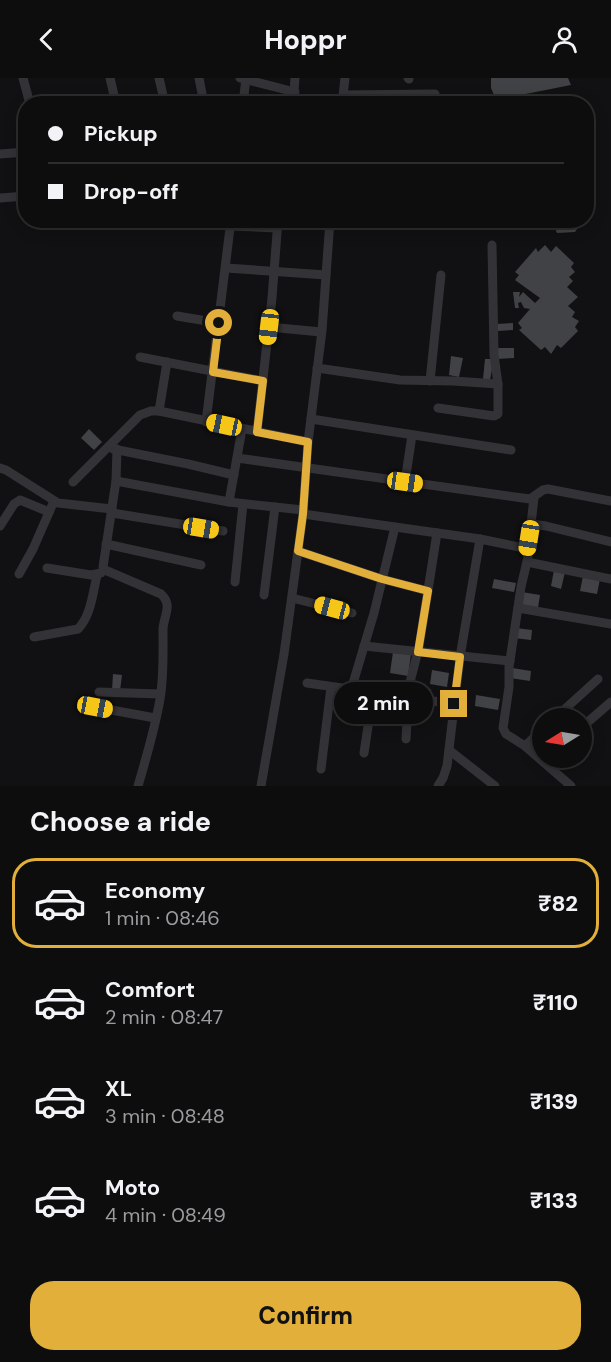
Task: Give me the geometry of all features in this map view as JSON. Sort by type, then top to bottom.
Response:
[{"type":"street","points":[[23,78],[28,96]]},
{"type":"street","points":[[110,78],[114,96]]},
{"type":"street","points":[[159,78],[163,96]]},
{"type":"street","points":[[199,78],[202,96]]},
{"type":"street","points":[[294,96],[295,78]]},
{"type":"street","points":[[343,96],[345,78]]},
{"type":"street","points":[[243,96],[244,79],[295,92]]},
{"type":"street","points":[[398,96],[435,94]]},
{"type":"street","points":[[0,154],[18,153]]},
{"type":"street","points":[[0,198],[18,197]]},
{"type":"street","points":[[206,422],[230,228]]},
{"type":"street","points":[[257,432],[269,327],[277,228]]},
{"type":"street","points":[[261,786],[284,654],[303,512],[329,228]]},
{"type":"street","points":[[438,408],[494,416],[498,414],[498,384],[494,355],[492,245]]},
{"type":"street","points":[[226,268],[326,275]]},
{"type":"street","points":[[430,381],[441,275]]},
{"type":"street","points":[[177,316],[219,323]]},
{"type":"street","points":[[269,327],[321,332]]},
{"type":"street","points":[[140,357],[263,381]]},
{"type":"street","points":[[159,411],[167,362]]},
{"type":"street","points":[[317,368],[400,380],[498,384]]},
{"type":"street","points":[[73,482],[113,448],[140,415],[152,411],[308,442]]},
{"type":"street","points":[[311,419],[511,450]]},
{"type":"street","points":[[230,502],[242,429]]},
{"type":"street","points":[[405,482],[412,435]]},
{"type":"street","points":[[113,448],[234,475]]},
{"type":"street","points":[[34,636],[81,627],[103,567],[116,481],[113,448]]},
{"type":"street","points":[[237,458],[530,499],[548,489],[611,501]]},
{"type":"street","points":[[0,468],[62,504],[223,531]]},
{"type":"street","points":[[116,481],[230,502],[275,507],[518,546],[524,548],[527,557]]},
{"type":"street","points":[[532,752],[506,734],[504,728],[510,661],[534,498]]},
{"type":"street","points":[[0,526],[5,510],[16,501],[20,500],[49,512]]},
{"type":"street","points":[[19,574],[33,549],[54,501]]},
{"type":"street","points":[[235,582],[243,504]]},
{"type":"street","points":[[264,595],[275,507]]},
{"type":"street","points":[[531,524],[611,542]]},
{"type":"street","points":[[351,690],[395,526]]},
{"type":"street","points":[[406,739],[409,686],[418,652],[437,533]]},
{"type":"street","points":[[438,786],[445,772],[449,750],[460,657],[480,539]]},
{"type":"street","points":[[106,544],[201,565]]},
{"type":"street","points":[[298,551],[382,579],[428,591]]},
{"type":"street","points":[[527,557],[611,579]]},
{"type":"street","points":[[47,568],[91,575],[101,572],[161,594],[167,601],[160,694],[138,786]]},
{"type":"street","points":[[292,598],[352,613]]},
{"type":"street","points":[[518,608],[611,624]]},
{"type":"street","points":[[364,646],[510,661]]},
{"type":"street","points":[[566,708],[598,679]]},
{"type":"street","points":[[307,683],[454,704]]},
{"type":"street","points":[[321,769],[331,687]]},
{"type":"street","points":[[99,692],[160,694]]},
{"type":"street","points":[[364,753],[373,693]]},
{"type":"street","points":[[592,718],[611,702]]},
{"type":"street","points":[[95,707],[155,718]]},
{"type":"street","points":[[525,747],[532,740]]},
{"type":"street","points":[[449,750],[495,786]]},
{"type":"street","points":[[553,768],[571,786]]},
{"type":"building","points":[[491,78],[568,78],[571,85],[516,96],[494,96],[491,88]]},
{"type":"building","points":[[555,228],[578,228],[575,232],[557,233]]},
{"type":"building","points":[[545,245],[551,252],[556,246],[574,263],[571,267],[575,272],[569,277],[573,281],[567,287],[578,297],[568,306],[575,312],[572,317],[579,321],[575,327],[578,331],[561,348],[557,345],[551,354],[545,347],[541,350],[519,330],[522,328],[518,323],[530,309],[524,308],[521,302],[518,303],[519,308],[515,308],[513,292],[520,292],[519,297],[523,292],[535,303],[540,298],[515,280],[519,275],[515,272],[536,248],[538,252]]},
{"type":"building","points":[[513,323],[513,330],[497,331],[496,324]]},
{"type":"building","points":[[496,348],[514,348],[514,358],[496,359]]},
{"type":"building","points":[[451,356],[463,358],[459,377],[449,375]]},
{"type":"building","points":[[485,359],[494,359],[490,380],[483,379]]},
{"type":"building","points":[[89,429],[102,442],[94,450],[81,438]]},
{"type":"building","points":[[554,570],[565,572],[561,589],[551,586]]},
{"type":"building","points":[[583,576],[600,579],[597,594],[580,591]]},
{"type":"building","points":[[494,579],[516,583],[514,592],[492,588]]},
{"type":"building","points":[[522,592],[540,595],[538,608],[520,605]]},
{"type":"building","points":[[516,628],[532,630],[531,640],[514,638]]},
{"type":"building","points":[[393,652],[411,654],[408,676],[390,673]]},
{"type":"building","points":[[512,668],[531,671],[530,681],[510,678]]},
{"type":"building","points":[[432,670],[449,673],[447,687],[430,684]]},
{"type":"building","points":[[113,674],[122,675],[120,691],[112,690]]},
{"type":"building","points":[[410,686],[431,689],[430,697],[409,694]]},
{"type":"building","points":[[476,695],[500,699],[498,710],[475,706]]},
{"type":"route","points":[[219,323],[213,372],[263,381],[257,432],[308,442],[298,551],[382,579],[428,591],[418,652],[460,657],[454,704]]}]
